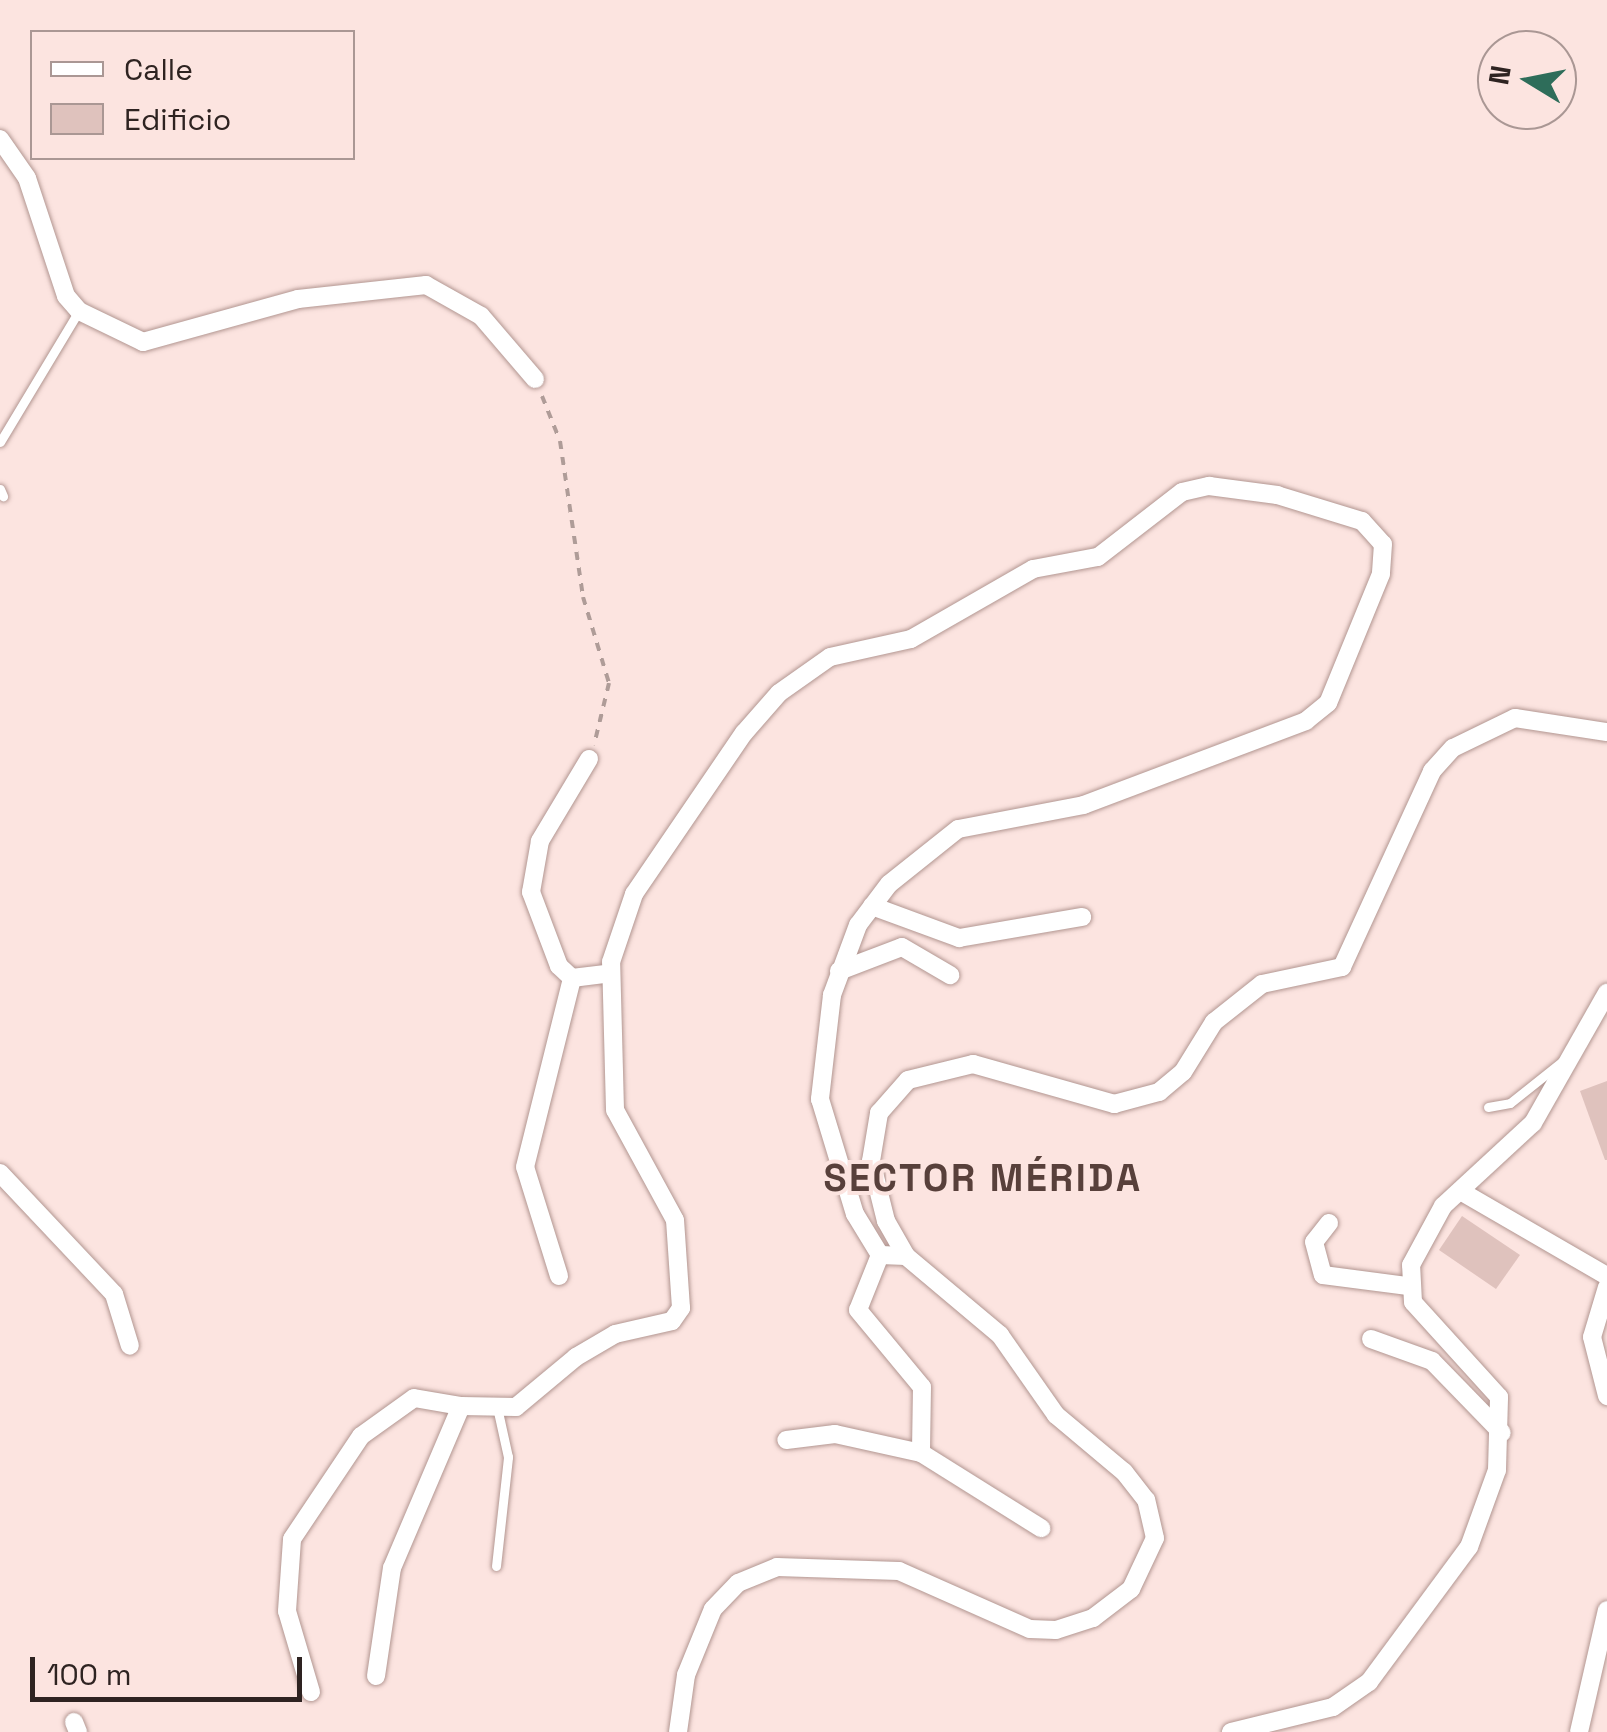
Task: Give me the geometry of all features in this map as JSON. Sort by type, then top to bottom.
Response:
[{"type":"street","points":[[0,139],[28,178],[57,277],[79,312],[143,342],[298,299],[426,285],[481,316],[535,379]]},
{"type":"street","points":[[311,1692],[288,1611],[292,1539],[361,1436],[414,1398],[461,1406],[516,1407],[586,1351],[614,1334],[672,1322],[681,1308],[675,1220],[615,1110],[610,974],[634,894],[744,732],[779,694],[830,656],[943,627],[1033,569],[1098,557],[1160,503],[1209,486],[1341,512],[1362,521],[1382,544],[1381,574],[1328,704],[1306,722],[1199,755],[1084,804],[958,829],[872,906],[838,971],[820,1099],[854,1214],[880,1255]]},
{"type":"street","points":[[678,1732],[686,1675],[712,1609],[738,1583],[776,1567],[899,1571],[1030,1629],[1056,1630],[1110,1608],[1146,1560],[1151,1516],[1124,1472],[1056,1416],[1000,1335],[906,1256],[886,1221],[872,1162],[879,1113],[908,1080],[973,1064],[1114,1104],[1159,1092],[1182,1072],[1214,1022],[1262,984],[1342,967],[1432,771],[1453,748],[1515,718],[1607,732]]},
{"type":"street","points":[[559,1276],[526,1167],[572,978],[536,920],[532,867],[589,759]]},
{"type":"street","points":[[872,906],[959,938],[1082,917]]},
{"type":"street","points":[[838,971],[902,947],[950,975]]},
{"type":"street","points":[[572,978],[610,974]]},
{"type":"street","points":[[1230,1732],[1333,1707],[1370,1682],[1469,1547],[1502,1433],[1499,1398],[1412,1302],[1408,1286],[1426,1232],[1533,1124],[1607,992]]},
{"type":"street","points":[[0,1173],[114,1294],[130,1346]]},
{"type":"street","points":[[1462,1192],[1607,1276]]},
{"type":"street","points":[[1330,1223],[1314,1242],[1323,1275],[1408,1286]]},
{"type":"street","points":[[880,1255],[906,1256]]},
{"type":"street","points":[[880,1255],[858,1310],[922,1386],[922,1453]]},
{"type":"street","points":[[1607,1287],[1592,1337],[1607,1396]]},
{"type":"street","points":[[1371,1340],[1432,1361],[1502,1433]]},
{"type":"street","points":[[376,1676],[392,1568],[461,1406]]},
{"type":"street","points":[[786,1440],[835,1434],[922,1453],[1042,1528]]},
{"type":"street","points":[[1580,1732],[1607,1610]]},
{"type":"lane","points":[[0,442],[79,312]]},
{"type":"lane","points":[[1488,1107],[1510,1104],[1578,1048]]},
{"type":"lane","points":[[496,1566],[508,1457],[497,1406]]},
{"type":"path","points":[[535,379],[560,441],[583,597],[609,682],[589,759]]},
{"type":"building","points":[[1607,1081],[1607,1160],[1605,1160],[1580,1091]]},
{"type":"building","points":[[1462,1216],[1520,1255],[1496,1289],[1439,1250]]},
{"type":"district","name":"SECTOR MÉRIDA","points":[[983,1179]]}]
